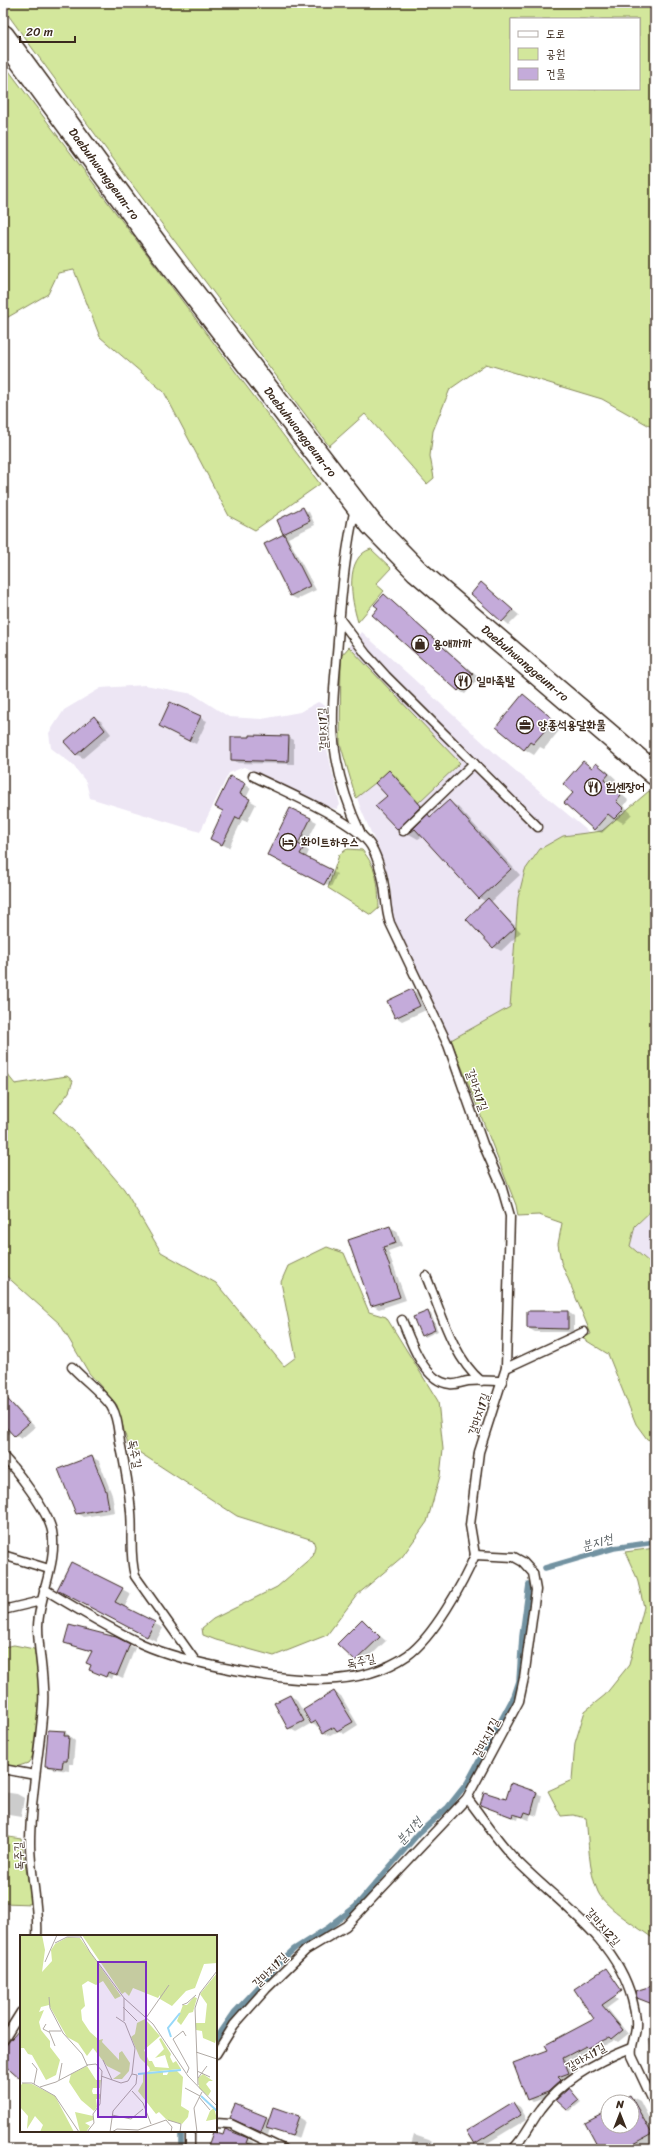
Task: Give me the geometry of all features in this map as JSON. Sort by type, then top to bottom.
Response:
[{"type":"main road","name":"Daebuhwanggeum-ro","points":[[3,36],[156,243],[355,505],[389,544],[417,570],[655,774]]},
{"type":"lane","name":"갈마지1길","points":[[355,505],[345,553],[339,618],[333,724],[336,759],[346,798],[361,835]]},
{"type":"lane","points":[[339,618],[366,654],[538,827]]},
{"type":"lane","points":[[404,831],[474,764]]},
{"type":"lane","name":"갈마지1길","points":[[217,2052],[234,2025],[266,1989],[306,1950],[338,1932],[350,1922],[466,1798],[519,1701],[524,1678],[536,1590],[533,1573],[523,1562],[514,1557],[474,1555],[470,1525],[479,1452],[506,1368],[511,1231],[507,1201],[483,1144],[448,1045],[390,923],[384,882],[371,846],[361,835],[343,822],[253,776]]},
{"type":"lane","name":"갈마지1길","points":[[426,1276],[458,1353],[473,1374],[481,1382]]},
{"type":"lane","name":"갈마지1길","points":[[402,1320],[422,1362],[430,1373],[440,1382],[450,1384],[468,1381],[502,1381]]},
{"type":"lane","points":[[506,1368],[584,1332]]},
{"type":"lane","name":"독주길","points":[[72,1367],[100,1394],[111,1407],[116,1417],[127,1478],[131,1513],[131,1561],[135,1576],[196,1662]]},
{"type":"lane","name":"독주길","points":[[3,1456],[34,1497],[50,1524],[52,1541],[49,1569],[41,1601],[38,1627],[43,1703],[35,1775],[30,1842],[38,1914],[37,1935]]},
{"type":"lane","points":[[3,1555],[49,1569]]},
{"type":"lane","name":"독주길","points":[[44,1589],[142,1644],[196,1662],[275,1678],[311,1681],[364,1674],[391,1666],[422,1644],[451,1599],[469,1568],[474,1555]]},
{"type":"lane","points":[[3,1610],[41,1601]]},
{"type":"lane","points":[[3,1769],[35,1775]]},
{"type":"lane","name":"갈마지2길","points":[[466,1798],[513,1857],[583,1922],[609,1951],[620,1967],[627,1982],[636,2016],[636,2025],[631,2048],[634,2062],[655,2105]]},
{"type":"lane","points":[[3,2041],[20,2014]]},
{"type":"lane","name":"갈마지1길","points":[[513,2149],[527,2133],[540,2110],[560,2088],[591,2066],[631,2048]]},
{"type":"lane","points":[[217,2123],[231,2124],[283,2149]]},
{"type":"lane","points":[[190,2132],[190,2149]]},
{"type":"shaded area","points":[[362,632],[498,756],[590,833],[563,836],[540,849],[525,870],[518,898],[510,1007],[451,1040],[392,916],[390,881],[382,858],[360,807],[340,743],[341,656]]},
{"type":"shaded area","points":[[145,685],[193,694],[229,717],[262,719],[300,712],[318,702],[329,708],[326,745],[340,805],[337,809],[326,807],[244,767],[229,773],[200,832],[90,798],[86,782],[72,764],[51,748],[49,733],[64,710],[101,688]]},
{"type":"shaded area","points":[[655,1207],[655,1267],[630,1246],[635,1226]]},
{"type":"green space","points":[[3,3],[655,3],[655,429],[602,399],[486,364],[450,389],[433,431],[430,456],[434,478],[427,484],[365,414],[329,446],[125,175],[3,8]]},
{"type":"green space","points":[[3,63],[320,484],[255,530],[229,516],[164,392],[100,337],[74,270],[58,273],[48,294],[3,320]]},
{"type":"green space","points":[[371,549],[391,568],[376,584],[384,591],[358,622],[353,602],[353,570],[362,554]]},
{"type":"green space","points":[[349,647],[460,763],[418,803],[375,783],[356,798],[340,743],[341,656]]},
{"type":"green space","points":[[649,791],[655,796],[655,1207],[635,1226],[630,1246],[655,1267],[655,1442],[647,1439],[636,1424],[608,1354],[582,1338],[591,1334],[561,1262],[558,1244],[562,1223],[539,1215],[518,1216],[516,1205],[451,1040],[510,1007],[518,898],[525,870],[540,849],[563,836],[602,831]]},
{"type":"green space","points":[[347,849],[362,850],[374,870],[379,908],[371,915],[328,888],[339,855]]},
{"type":"green space","points":[[3,1069],[15,1084],[67,1076],[73,1081],[69,1092],[54,1112],[77,1134],[124,1189],[161,1252],[216,1283],[284,1366],[296,1357],[281,1282],[288,1266],[327,1247],[344,1253],[369,1312],[386,1317],[438,1401],[443,1449],[440,1476],[427,1522],[402,1557],[357,1595],[327,1635],[274,1656],[203,1635],[202,1628],[213,1619],[277,1587],[313,1556],[315,1546],[313,1540],[237,1516],[128,1445],[117,1405],[89,1373],[60,1324],[3,1273]]},
{"type":"green space","points":[[655,1548],[655,1940],[624,1918],[602,1898],[598,1892],[592,1874],[586,1818],[573,1815],[561,1816],[548,1791],[572,1780],[575,1743],[585,1711],[605,1695],[629,1665],[644,1607],[637,1578],[625,1552]]},
{"type":"green space","points":[[14,1645],[34,1649],[38,1675],[40,1708],[37,1740],[34,1753],[28,1763],[16,1767],[3,1764],[3,1647]]},
{"type":"green space","points":[[3,1836],[21,1839],[32,1904],[3,1903]]},
{"type":"building","points":[[303,507],[310,521],[283,534],[277,520]]},
{"type":"building","points":[[284,534],[310,586],[290,596],[264,544]]},
{"type":"building","points":[[481,582],[513,610],[502,622],[471,594]]},
{"type":"building","points":[[384,594],[473,674],[458,691],[372,615],[378,608],[374,605]]},
{"type":"building","points":[[523,694],[554,720],[533,744],[530,742],[524,750],[496,727]]},
{"type":"building","points":[[170,702],[201,716],[189,741],[159,726]]},
{"type":"building","points":[[94,716],[105,730],[76,755],[64,742]]},
{"type":"building","points":[[250,735],[289,736],[288,762],[231,760],[231,737],[250,737]]},
{"type":"building","points":[[583,761],[592,768],[596,763],[609,774],[604,780],[621,795],[616,801],[624,809],[614,819],[608,814],[594,830],[564,803],[573,793],[563,784]]},
{"type":"building","points":[[389,770],[421,806],[398,830],[375,806],[387,796],[375,783]]},
{"type":"building","points":[[230,776],[245,783],[240,794],[250,799],[240,819],[236,817],[222,845],[210,839],[223,811],[215,807]]},
{"type":"building","points":[[449,800],[511,869],[479,899],[415,829],[408,834],[428,814],[430,817]]},
{"type":"building","points":[[290,808],[311,818],[298,844],[304,847],[300,854],[332,870],[324,885],[267,855]]},
{"type":"building","points":[[488,898],[515,928],[493,948],[466,919]]},
{"type":"building","points":[[412,989],[420,1006],[395,1018],[387,1001]]},
{"type":"building","points":[[390,1226],[396,1243],[383,1247],[400,1297],[371,1306],[348,1240]]},
{"type":"building","points":[[428,1311],[435,1330],[421,1336],[413,1317]]},
{"type":"building","points":[[527,1311],[568,1311],[568,1329],[527,1328]]},
{"type":"building","points":[[3,1394],[29,1423],[14,1436],[3,1424]]},
{"type":"building","points":[[92,1456],[106,1491],[109,1508],[76,1514],[58,1469]]},
{"type":"building","points":[[71,1562],[123,1588],[115,1602],[155,1622],[147,1637],[57,1590]]},
{"type":"building","points":[[362,1619],[380,1637],[355,1661],[337,1644]]},
{"type":"building","points":[[69,1625],[116,1637],[130,1644],[117,1675],[108,1672],[106,1677],[89,1670],[91,1665],[86,1663],[92,1651],[64,1643]]},
{"type":"building","points":[[334,1691],[353,1722],[337,1731],[334,1727],[323,1733],[316,1721],[311,1724],[303,1710]]},
{"type":"building","points":[[290,1695],[304,1721],[288,1729],[274,1703]]},
{"type":"building","points":[[48,1730],[65,1731],[64,1736],[69,1736],[67,1761],[63,1761],[62,1768],[45,1766]]},
{"type":"building","points":[[511,1783],[537,1792],[531,1814],[525,1812],[523,1817],[513,1814],[512,1817],[480,1805],[484,1792],[506,1799]]},
{"type":"building","points":[[606,1968],[622,1991],[602,2005],[623,2030],[612,2039],[610,2037],[588,2048],[586,2046],[563,2058],[569,2073],[558,2077],[561,2080],[548,2092],[527,2100],[513,2063],[548,2050],[545,2045],[594,2019],[574,1989]]},
{"type":"building","points":[[655,1985],[655,2005],[637,1998],[635,1991]]},
{"type":"building","points":[[20,2029],[20,2078],[3,2063],[3,2048]]},
{"type":"building","points":[[569,2088],[579,2100],[567,2110],[556,2100]]},
{"type":"building","points":[[513,2102],[521,2115],[474,2144],[466,2131]]},
{"type":"building","points":[[235,2104],[267,2117],[261,2132],[229,2118]]},
{"type":"building","points":[[273,2107],[299,2116],[292,2136],[266,2128]]},
{"type":"building","points":[[640,2113],[652,2134],[632,2145],[635,2149],[599,2149],[585,2123],[600,2115],[600,2134],[640,2134]]},
{"type":"building","points":[[225,2129],[248,2138],[246,2143],[256,2146],[256,2149],[207,2149],[213,2132],[223,2135]]},
{"type":"waterway","name":"분지천","points":[[545,1568],[614,1548],[655,1542]]},
{"type":"waterway","name":"분지천","points":[[217,2038],[234,2013],[277,1965],[294,1949],[329,1927],[355,1907],[419,1833],[448,1807],[467,1783],[514,1696],[519,1681],[522,1636],[529,1584]]},
{"type":"waterway","name":"분지천","points":[[181,2132],[181,2149]]},
{"type":"place","name":"용애까까","points":[[420,644]]},
{"type":"place","name":"일마족발","points":[[463,681]]},
{"type":"place","name":"양종석용달화물","points":[[525,725]]},
{"type":"place","name":"힘센장어","points":[[593,787]]},
{"type":"place","name":"화이트하우스","points":[[288,842]]}]
